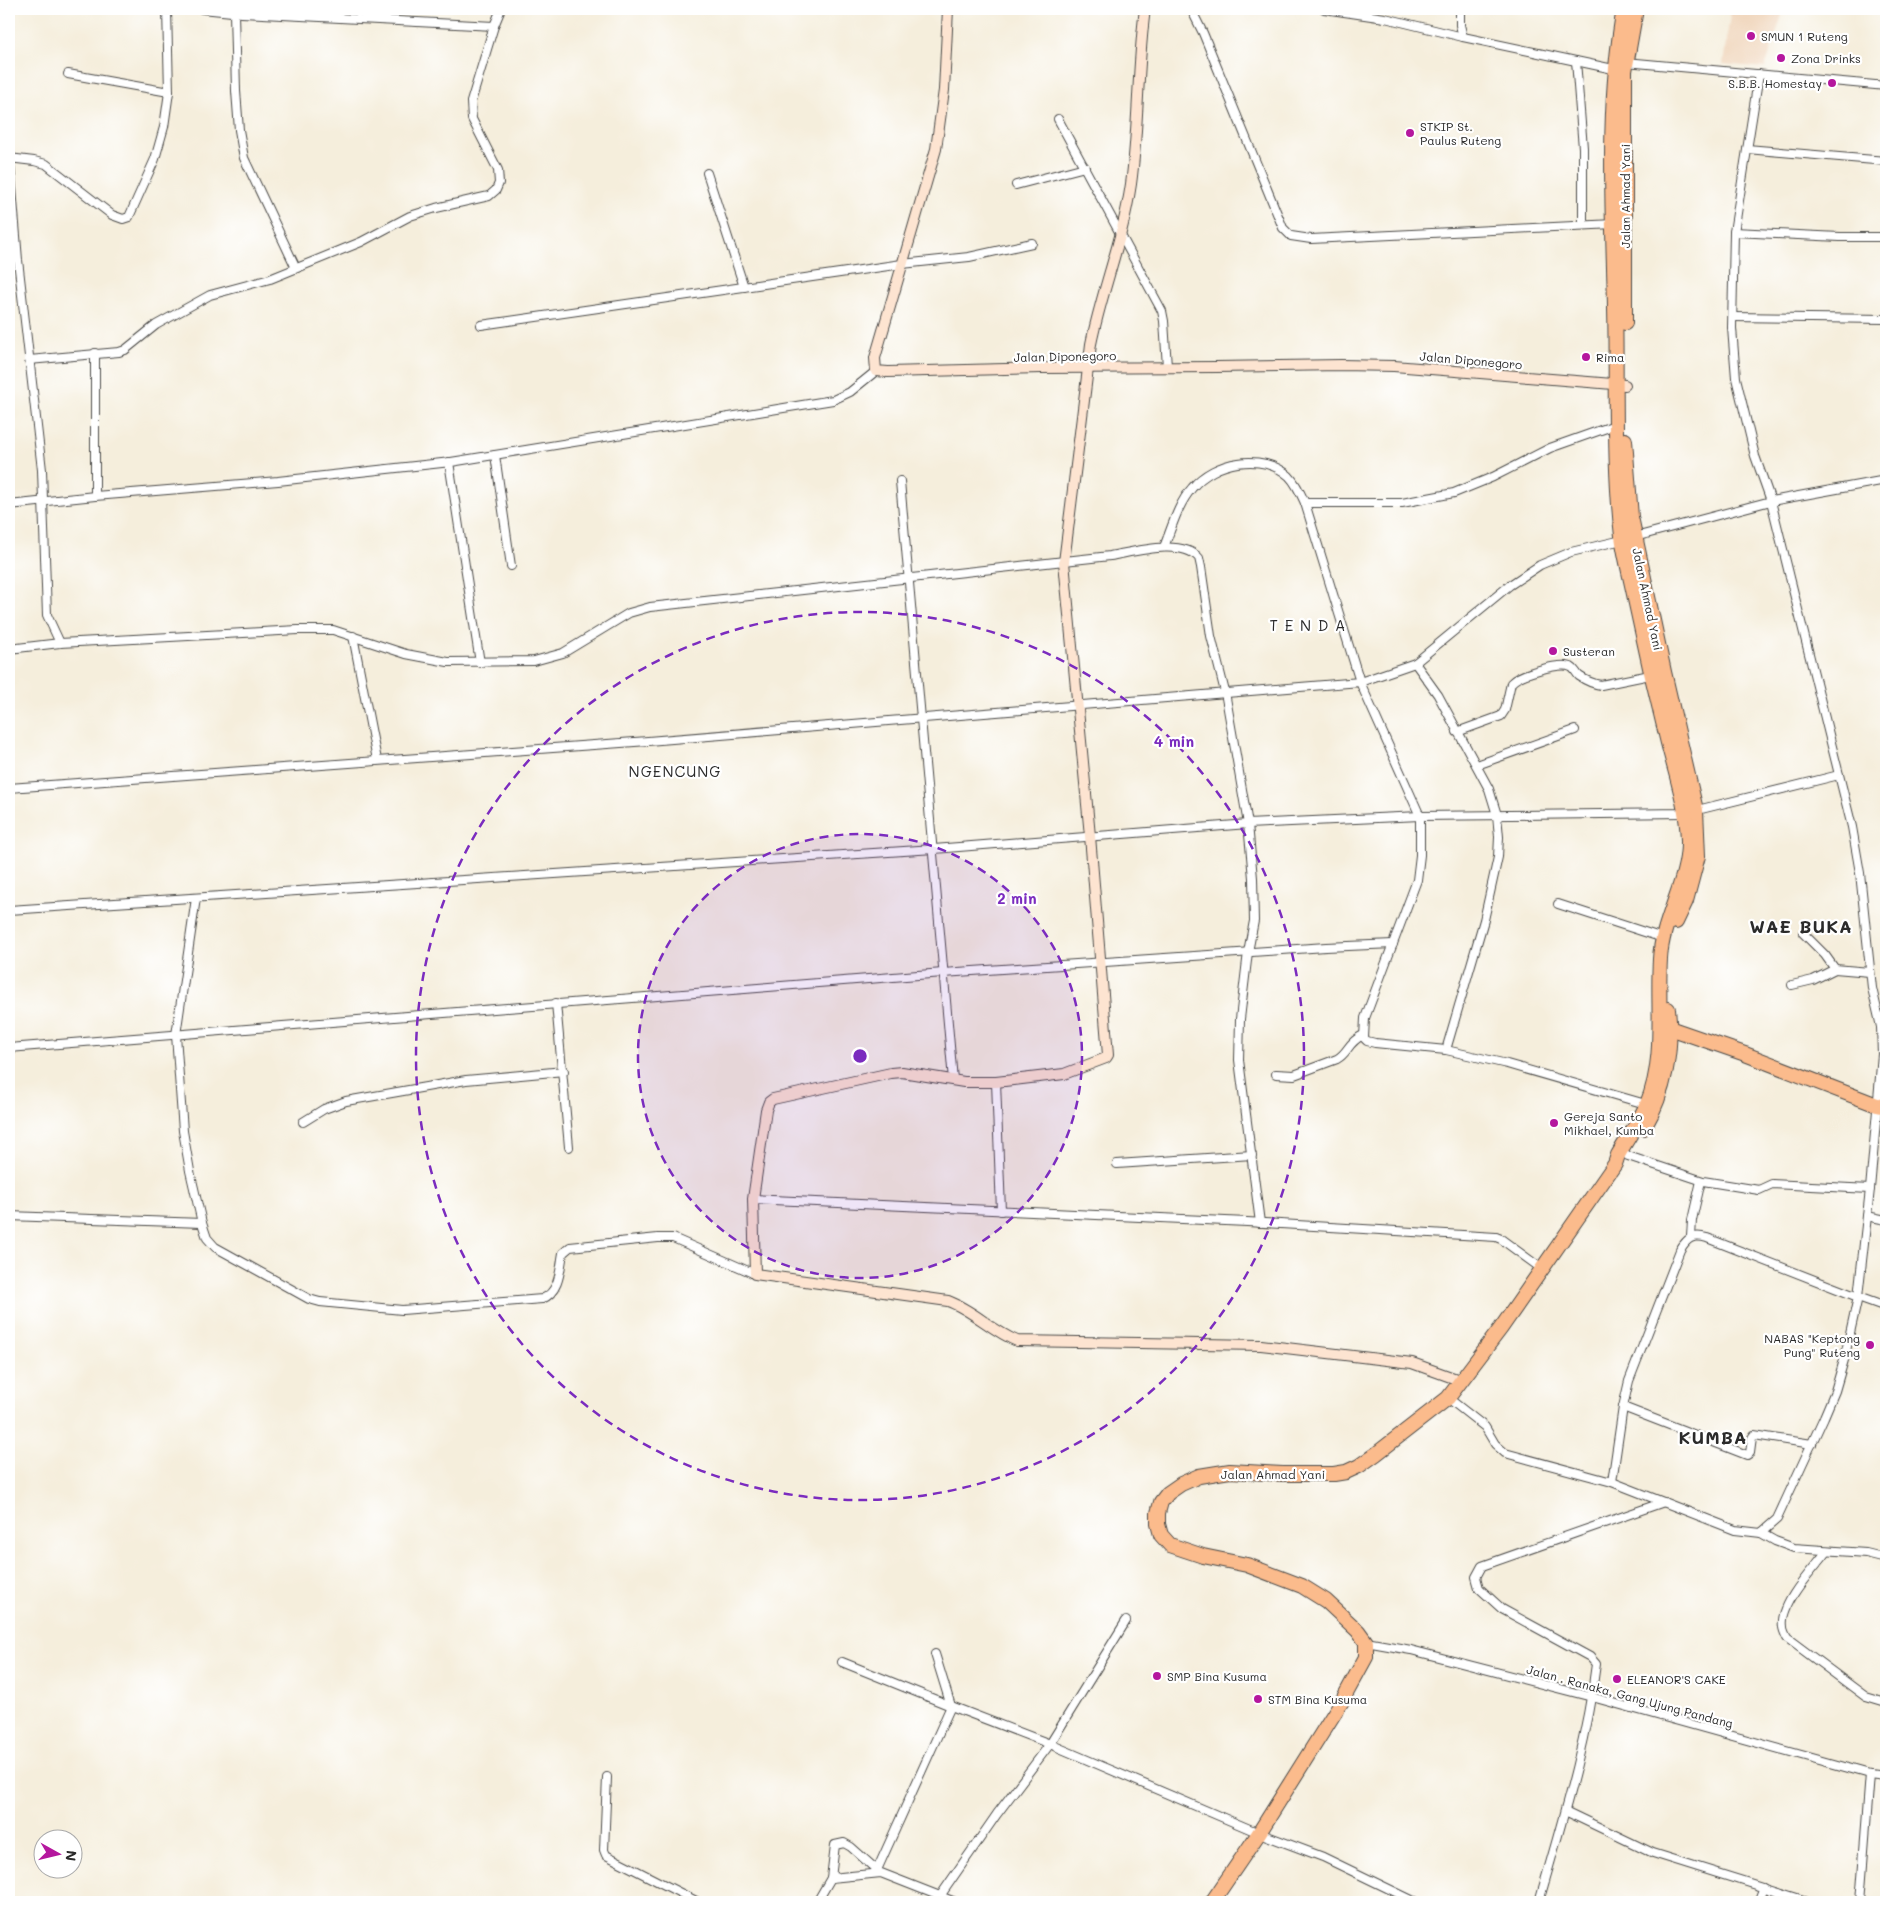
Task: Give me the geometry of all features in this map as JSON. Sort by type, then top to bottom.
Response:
[{"type":"highway","name":"Jalan Ahmad Yani","points":[[1624,9],[1618,224],[1621,384],[1629,539]]},
{"type":"highway","name":"Jalan Ahmad Yani","points":[[1622,67],[1636,9]]},
{"type":"highway","name":"Jalan Ahmad Yani","points":[[1615,1164],[1628,1156],[1651,1106],[1654,1077],[1666,1026],[1658,996],[1660,955],[1666,934],[1686,901],[1698,856],[1691,811],[1657,673],[1618,493],[1615,425],[1621,384]]},
{"type":"highway","points":[[1666,1026],[1882,1106]]},
{"type":"highway","name":"Jalan Ahmad Yani","points":[[1366,1642],[1358,1630],[1326,1601],[1302,1586],[1248,1565],[1204,1556],[1170,1545],[1161,1535],[1158,1524],[1161,1502],[1168,1493],[1181,1484],[1199,1476],[1230,1471],[1283,1474],[1334,1474],[1346,1472],[1359,1466],[1376,1454],[1448,1398],[1542,1269],[1615,1164],[1618,1155],[1651,1106]]},
{"type":"highway","points":[[1212,1902],[1342,1701],[1366,1657],[1366,1642]]},
{"type":"street","points":[[9,158],[46,164],[112,216],[126,219],[132,213],[155,159],[164,127],[169,92],[167,9]]},
{"type":"street","points":[[202,9],[494,26]]},
{"type":"street","points":[[28,360],[112,353],[125,350],[156,325],[210,296],[270,279],[361,242],[410,216],[489,196],[496,190],[499,183],[498,170],[472,119],[471,111],[473,95],[501,9]]},
{"type":"street","points":[[9,504],[278,481],[449,462],[833,400],[850,392],[876,371],[875,358],[936,149],[940,127],[948,9]]},
{"type":"street","points":[[754,1274],[752,1199],[766,1110],[772,1099],[902,1072],[977,1083],[1064,1074],[1107,1057],[1109,1053],[1064,562],[1088,368],[1096,319],[1122,234],[1131,184],[1145,9]]},
{"type":"street","points":[[1191,9],[1203,33],[1283,228],[1291,236],[1311,239],[1618,224]]},
{"type":"street","points":[[1324,9],[1385,18],[1576,61],[1622,67],[1759,74],[1886,86]]},
{"type":"street","points":[[1385,18],[1386,9]]},
{"type":"street","points":[[1460,9],[1460,25],[1463,37]]},
{"type":"street","points":[[234,12],[236,91],[239,130],[244,158],[296,268]]},
{"type":"street","points":[[1576,61],[1582,148],[1584,225]]},
{"type":"street","points":[[68,74],[169,92]]},
{"type":"street","points":[[1759,74],[1734,232],[1732,328],[1736,378],[1755,456],[1771,501],[1852,827],[1860,874],[1870,972],[1881,1027],[1882,1054],[1882,1106],[1870,1188],[1858,1297],[1844,1360],[1835,1391],[1777,1519],[1761,1533]]},
{"type":"street","points":[[1058,119],[1122,234],[1162,311],[1167,367]]},
{"type":"street","points":[[1747,149],[1886,161]]},
{"type":"street","points":[[9,152],[28,360],[39,431],[47,615],[60,643]]},
{"type":"street","points":[[1016,185],[1085,167]]},
{"type":"street","points":[[707,173],[744,287]]},
{"type":"street","points":[[1734,232],[1840,237],[1886,237]]},
{"type":"street","points":[[481,325],[902,264],[969,257],[1032,243]]},
{"type":"street","points":[[1733,317],[1886,319]]},
{"type":"street","points":[[95,496],[96,353]]},
{"type":"street","name":"Jalan Diponegoro","points":[[876,371],[1341,365],[1394,366],[1621,384]]},
{"type":"street","points":[[1305,503],[1402,503],[1454,493],[1493,478],[1550,448],[1615,425]]},
{"type":"street","points":[[495,455],[510,566]]},
{"type":"street","points":[[449,462],[480,663]]},
{"type":"street","points":[[1164,547],[1185,498],[1193,486],[1211,470],[1230,464],[1264,462],[1281,470],[1290,477],[1305,503],[1360,682],[1420,816],[1420,855],[1417,880],[1365,1018],[1363,1035],[1367,1041],[1446,1050],[1507,1064],[1651,1106]]},
{"type":"street","points":[[900,480],[953,1080]]},
{"type":"street","points":[[9,788],[638,742],[1360,682],[1416,664],[1510,585],[1540,565],[1572,552],[1629,539],[1771,501],[1886,480]]},
{"type":"street","points":[[9,649],[60,643],[298,630],[333,630],[424,658],[454,663],[534,661],[563,653],[629,613],[650,607],[1064,562],[1164,547],[1188,550],[1199,558],[1211,636],[1224,692],[1248,824],[1253,878],[1254,921],[1248,952],[1240,1019],[1239,1060],[1260,1223]]},
{"type":"street","points":[[354,636],[377,760]]},
{"type":"street","points":[[1416,664],[1438,695],[1489,789],[1497,815],[1499,837],[1496,867],[1484,920],[1446,1050]]},
{"type":"street","points":[[1457,732],[1501,716],[1505,710],[1511,683],[1524,674],[1568,666],[1580,676],[1601,685],[1657,673]]},
{"type":"street","points":[[1477,765],[1575,730]]},
{"type":"street","points":[[9,910],[934,849],[1248,824],[1420,816],[1691,811],[1839,775]]},
{"type":"street","points":[[196,898],[176,1034],[183,1131],[202,1223],[207,1238],[215,1247],[309,1299],[320,1302],[413,1310],[542,1298],[550,1295],[555,1288],[562,1253],[570,1247],[666,1237],[754,1274],[948,1301],[960,1305],[1003,1335],[1017,1340],[1261,1345],[1412,1363],[1462,1381]]},
{"type":"street","points":[[1558,904],[1666,934]]},
{"type":"street","points":[[1803,933],[1836,969]]},
{"type":"street","points":[[9,1048],[943,973],[1393,944]]},
{"type":"street","points":[[1792,985],[1813,980],[1836,969],[1870,972]]},
{"type":"street","points":[[556,1003],[564,1071],[569,1147]]},
{"type":"street","points":[[1276,1074],[1294,1075],[1337,1059],[1345,1053],[1354,1039],[1363,1035]]},
{"type":"street","points":[[303,1122],[324,1109],[346,1101],[466,1080],[564,1071]]},
{"type":"street","points":[[996,1082],[1001,1211]]},
{"type":"street","points":[[1117,1164],[1252,1156]]},
{"type":"street","points":[[1628,1156],[1701,1180],[1759,1190],[1772,1184],[1870,1188]]},
{"type":"street","points":[[1691,1237],[1701,1180]]},
{"type":"street","points":[[752,1199],[1260,1223],[1496,1237],[1501,1238],[1542,1269]]},
{"type":"street","points":[[9,1216],[202,1223]]},
{"type":"street","points":[[1867,1216],[1886,1220]]},
{"type":"street","points":[[1612,1482],[1623,1407],[1638,1355],[1669,1276],[1686,1240],[1691,1237],[1707,1238],[1886,1307]]},
{"type":"street","points":[[1448,1398],[1485,1427],[1494,1444],[1505,1453],[1612,1482],[1694,1512],[1735,1530],[1761,1533],[1794,1548],[1866,1553],[1886,1558]]},
{"type":"street","points":[[1623,1407],[1747,1455],[1750,1453],[1754,1435],[1812,1444]]},
{"type":"street","points":[[1539,1902],[1565,1811],[1592,1697],[1596,1664],[1590,1657],[1502,1609],[1479,1588],[1476,1577],[1482,1566],[1664,1502]]},
{"type":"street","points":[[1828,1551],[1792,1597],[1784,1615],[1782,1626],[1784,1632],[1787,1638],[1866,1697],[1886,1703]]},
{"type":"street","points":[[938,1899],[1050,1744],[1126,1621]]},
{"type":"street","name":"Jalan . Ranaka, Gang Ujung Pandang","points":[[1366,1642],[1411,1650],[1592,1697],[1870,1774],[1886,1776]]},
{"type":"street","points":[[879,1872],[951,1706],[935,1654]]},
{"type":"street","points":[[842,1662],[1050,1744],[1323,1857],[1416,1902]]},
{"type":"street","points":[[1860,1902],[1870,1774]]},
{"type":"street","points":[[607,1777],[604,1850],[606,1855],[698,1902]]},
{"type":"street","points":[[1565,1811],[1653,1853],[1810,1902]]},
{"type":"street","points":[[817,1902],[831,1878],[834,1851],[837,1844],[844,1843],[879,1872],[938,1899],[955,1902]]},
{"type":"street","points":[[831,1878],[879,1872]]},
{"type":"street","points":[[1758,1902],[1764,1887]]},
{"type":"shaded area","name":"SMUN 1 Ruteng","points":[[1731,9],[1784,9],[1765,68],[1723,64]]},
{"type":"place","name":"SMUN 1 Ruteng","points":[[1751,36]]},
{"type":"place","name":"Zona Drinks","points":[[1781,58]]},
{"type":"place","name":"S.B.B. Homestay","points":[[1832,83]]},
{"type":"place","name":"STKIP St. Paulus Ruteng","points":[[1410,133]]},
{"type":"place","name":"Rima","points":[[1586,357]]},
{"type":"place","name":"Susteran","points":[[1553,651]]},
{"type":"place","name":"Gereja Santo Mikhael, Kumba","points":[[1554,1123]]},
{"type":"place","name":"NABAS \"Keptong Pung\" Ruteng","points":[[1870,1345]]},
{"type":"place","name":"SMP Bina Kusuma","points":[[1157,1676]]},
{"type":"place","name":"ELEANOR'S CAKE","points":[[1617,1679]]},
{"type":"place","name":"STM Bina Kusuma","points":[[1258,1699]]},
{"type":"district","name":"T E N D A","points":[[1308,625]]},
{"type":"district","name":"NGENCUNG","points":[[675,771]]},
{"type":"district","name":"WAE BUKA","points":[[1801,926]]},
{"type":"district","name":"KUMBA","points":[[1713,1437]]}]
